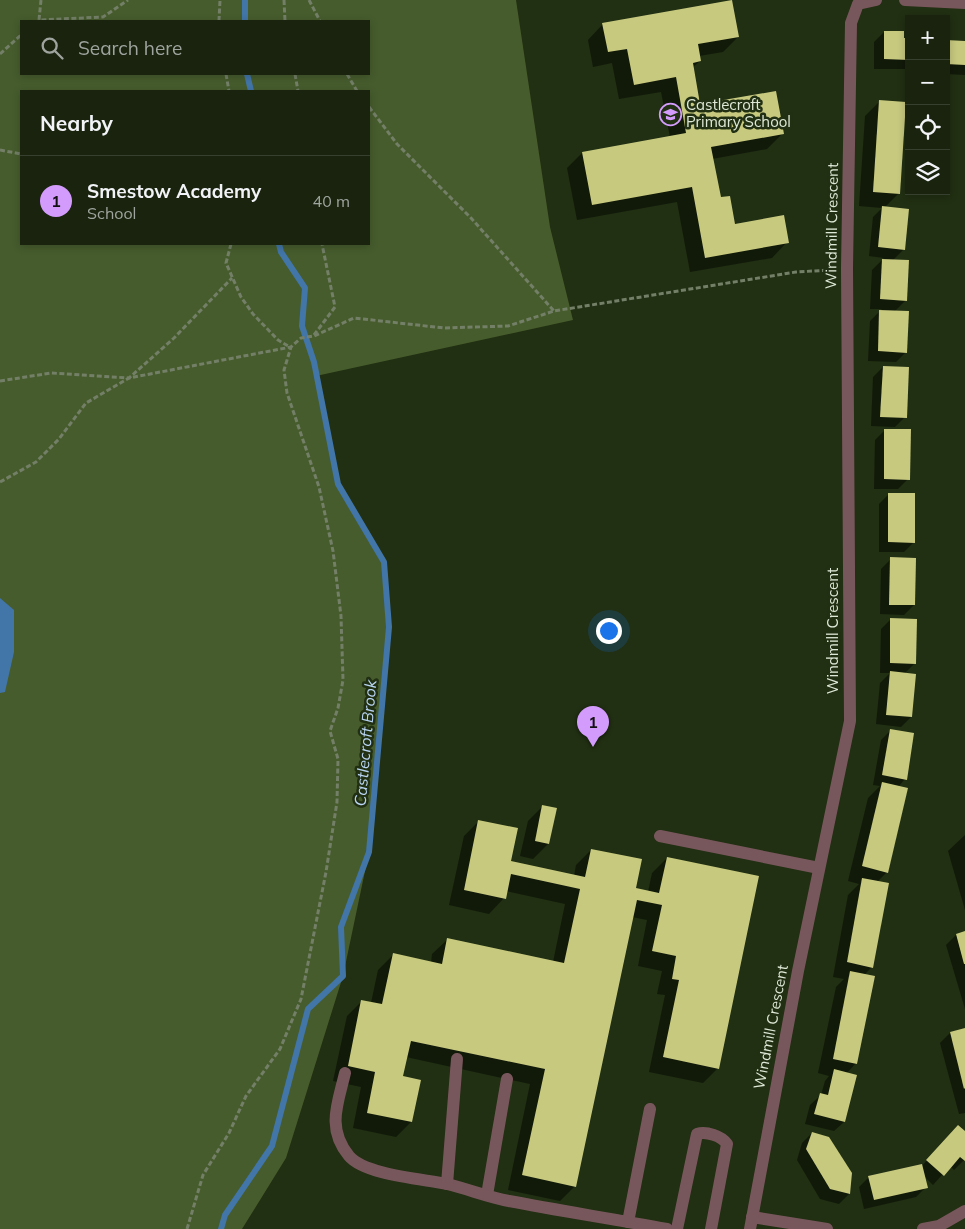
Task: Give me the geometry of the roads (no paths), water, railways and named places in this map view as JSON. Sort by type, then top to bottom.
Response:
[{"type":"street","name":"Windmill Crescent","points":[[751,1223],[798,971],[850,721],[847,268],[851,23],[858,4],[876,0]]},
{"type":"street","points":[[905,0],[965,3]]},
{"type":"street","points":[[660,836],[819,868]]},
{"type":"street","points":[[447,1184],[457,1059]]},
{"type":"street","points":[[345,1073],[334,1119],[340,1140],[350,1157],[361,1164],[396,1176],[447,1184],[507,1201],[667,1229]]},
{"type":"street","points":[[487,1195],[507,1079]]},
{"type":"street","points":[[628,1222],[650,1109]]},
{"type":"street","points":[[677,1229],[696,1134],[700,1133],[722,1138],[727,1144],[711,1229]]},
{"type":"street","points":[[923,1229],[939,1226],[965,1211]]},
{"type":"street","points":[[751,1223],[827,1229]]},
{"type":"water","points":[[0,598],[14,610],[14,652],[5,692],[0,693]]},
{"type":"waterway","name":"Castlecroft Brook","points":[[245,0],[245,20]]},
{"type":"waterway","name":"Castlecroft Brook","points":[[247,75],[251,90]]},
{"type":"waterway","name":"Castlecroft Brook","points":[[221,1229],[225,1215],[272,1146],[308,1009],[343,976],[341,927],[369,852],[389,627],[384,562],[338,484],[314,362],[302,326],[305,288],[281,252],[279,245]]},
{"type":"place","name":"Castlecroft Primary School","points":[[670,114]]},
{"type":"place","name":"Smestow Academy","points":[[593,747]]}]
